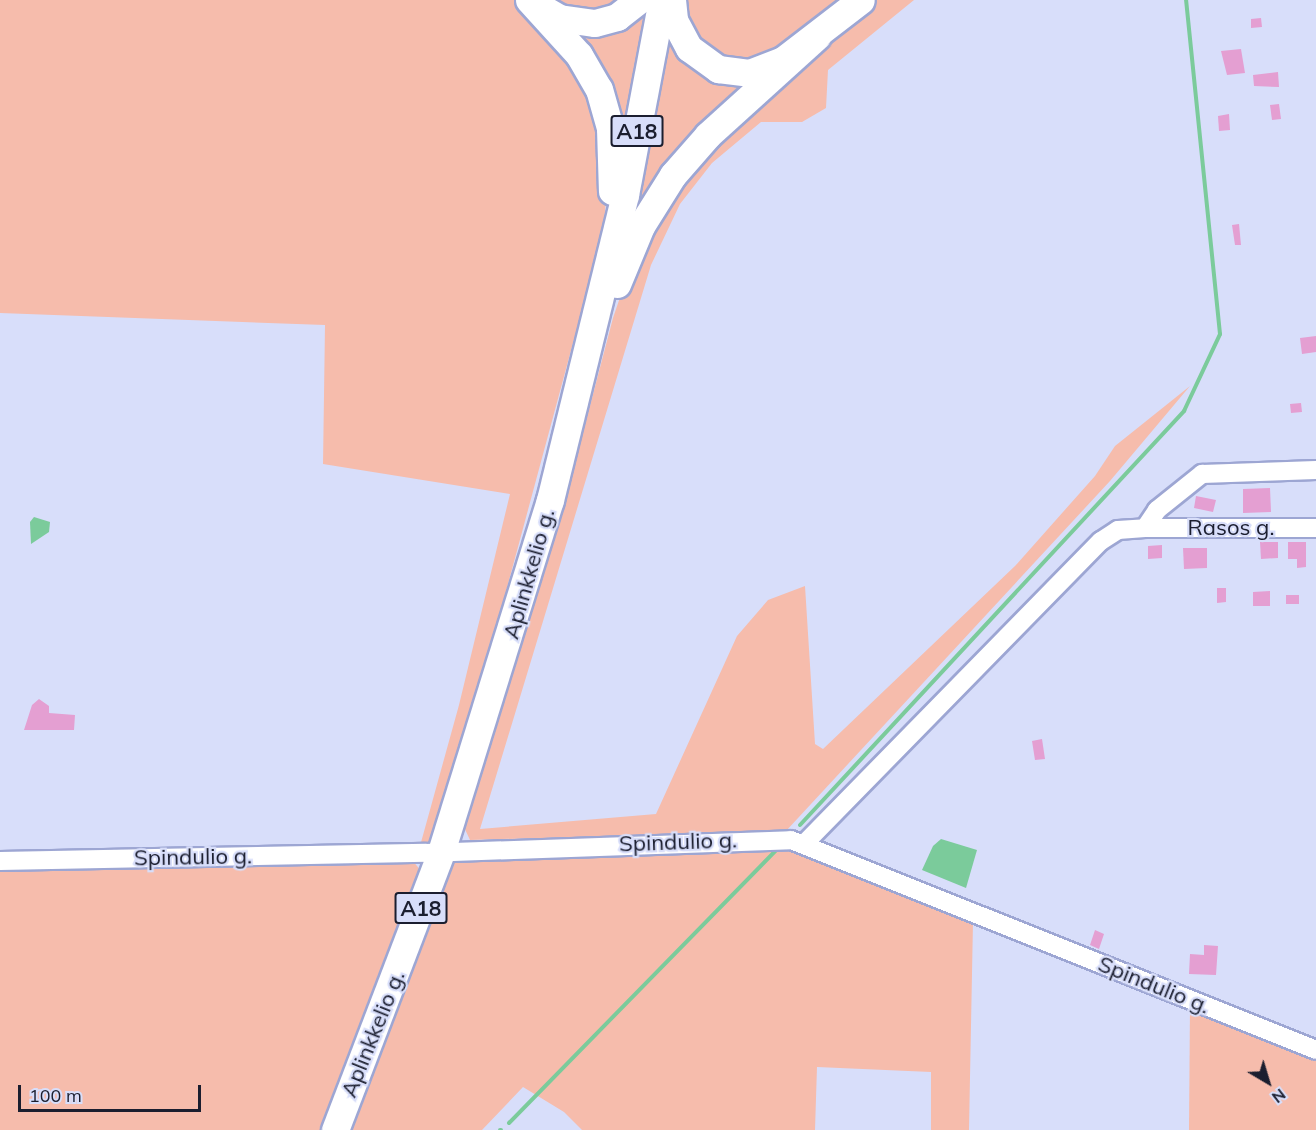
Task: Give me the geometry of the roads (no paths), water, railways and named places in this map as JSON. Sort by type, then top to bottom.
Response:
[{"type":"highway","points":[[529,0],[560,18],[588,23],[616,17],[639,0]]},
{"type":"highway","points":[[529,0],[579,55],[605,108],[613,154],[608,262]]},
{"type":"highway","name":"Aplinkkelio g.","points":[[335,1130],[441,852],[512,632],[584,371],[625,195],[662,0]]},
{"type":"highway","points":[[672,0],[674,20],[688,48],[700,59],[733,73],[767,68],[817,36]]},
{"type":"highway","points":[[584,371],[641,226],[672,175],[708,135],[817,36],[861,0]]},
{"type":"street","points":[[1145,528],[1157,510],[1202,474],[1316,470]]},
{"type":"street","name":"Rasos g.","points":[[804,844],[1101,541],[1118,530],[1316,528]]},
{"type":"street","name":"Spindulio g.","points":[[0,861],[441,852],[776,839],[804,844],[1316,1050]]},
{"type":"waterway","points":[[800,825],[1184,411],[1220,334],[1186,0]]},
{"type":"waterway","points":[[509,1123],[778,848]]}]
